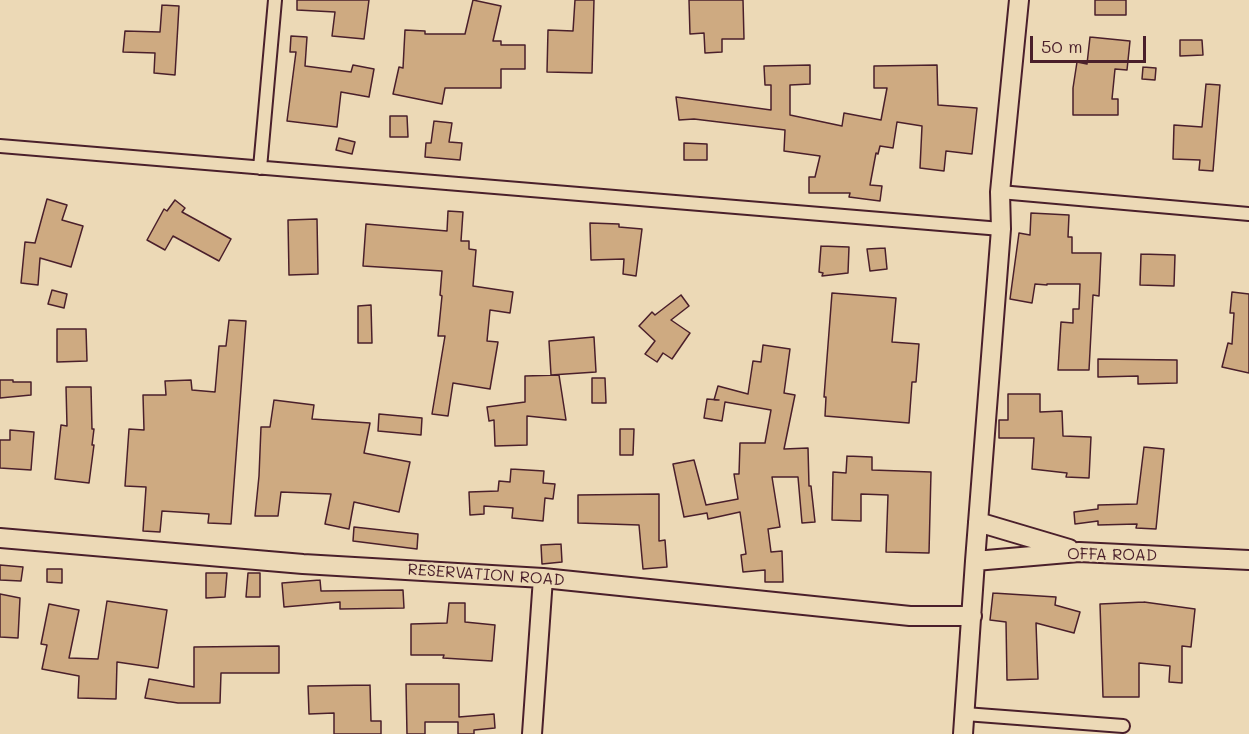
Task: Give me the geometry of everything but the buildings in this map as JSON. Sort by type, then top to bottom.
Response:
[{"type":"street","points":[[260,168],[275,0]]},
{"type":"street","points":[[963,734],[1001,229],[1000,192],[1019,0]]},
{"type":"street","points":[[0,146],[1001,229]]},
{"type":"street","points":[[1000,192],[1249,214]]},
{"type":"street","points":[[978,522],[1079,552]]},
{"type":"street","name":"RESERVATION ROAD","points":[[0,538],[303,564],[543,578],[910,616],[972,616]]},
{"type":"street","name":"OFFA ROAD","points":[[975,561],[1079,552],[1249,560]]},
{"type":"street","points":[[532,734],[543,578]]},
{"type":"street","points":[[965,714],[1123,726]]}]
